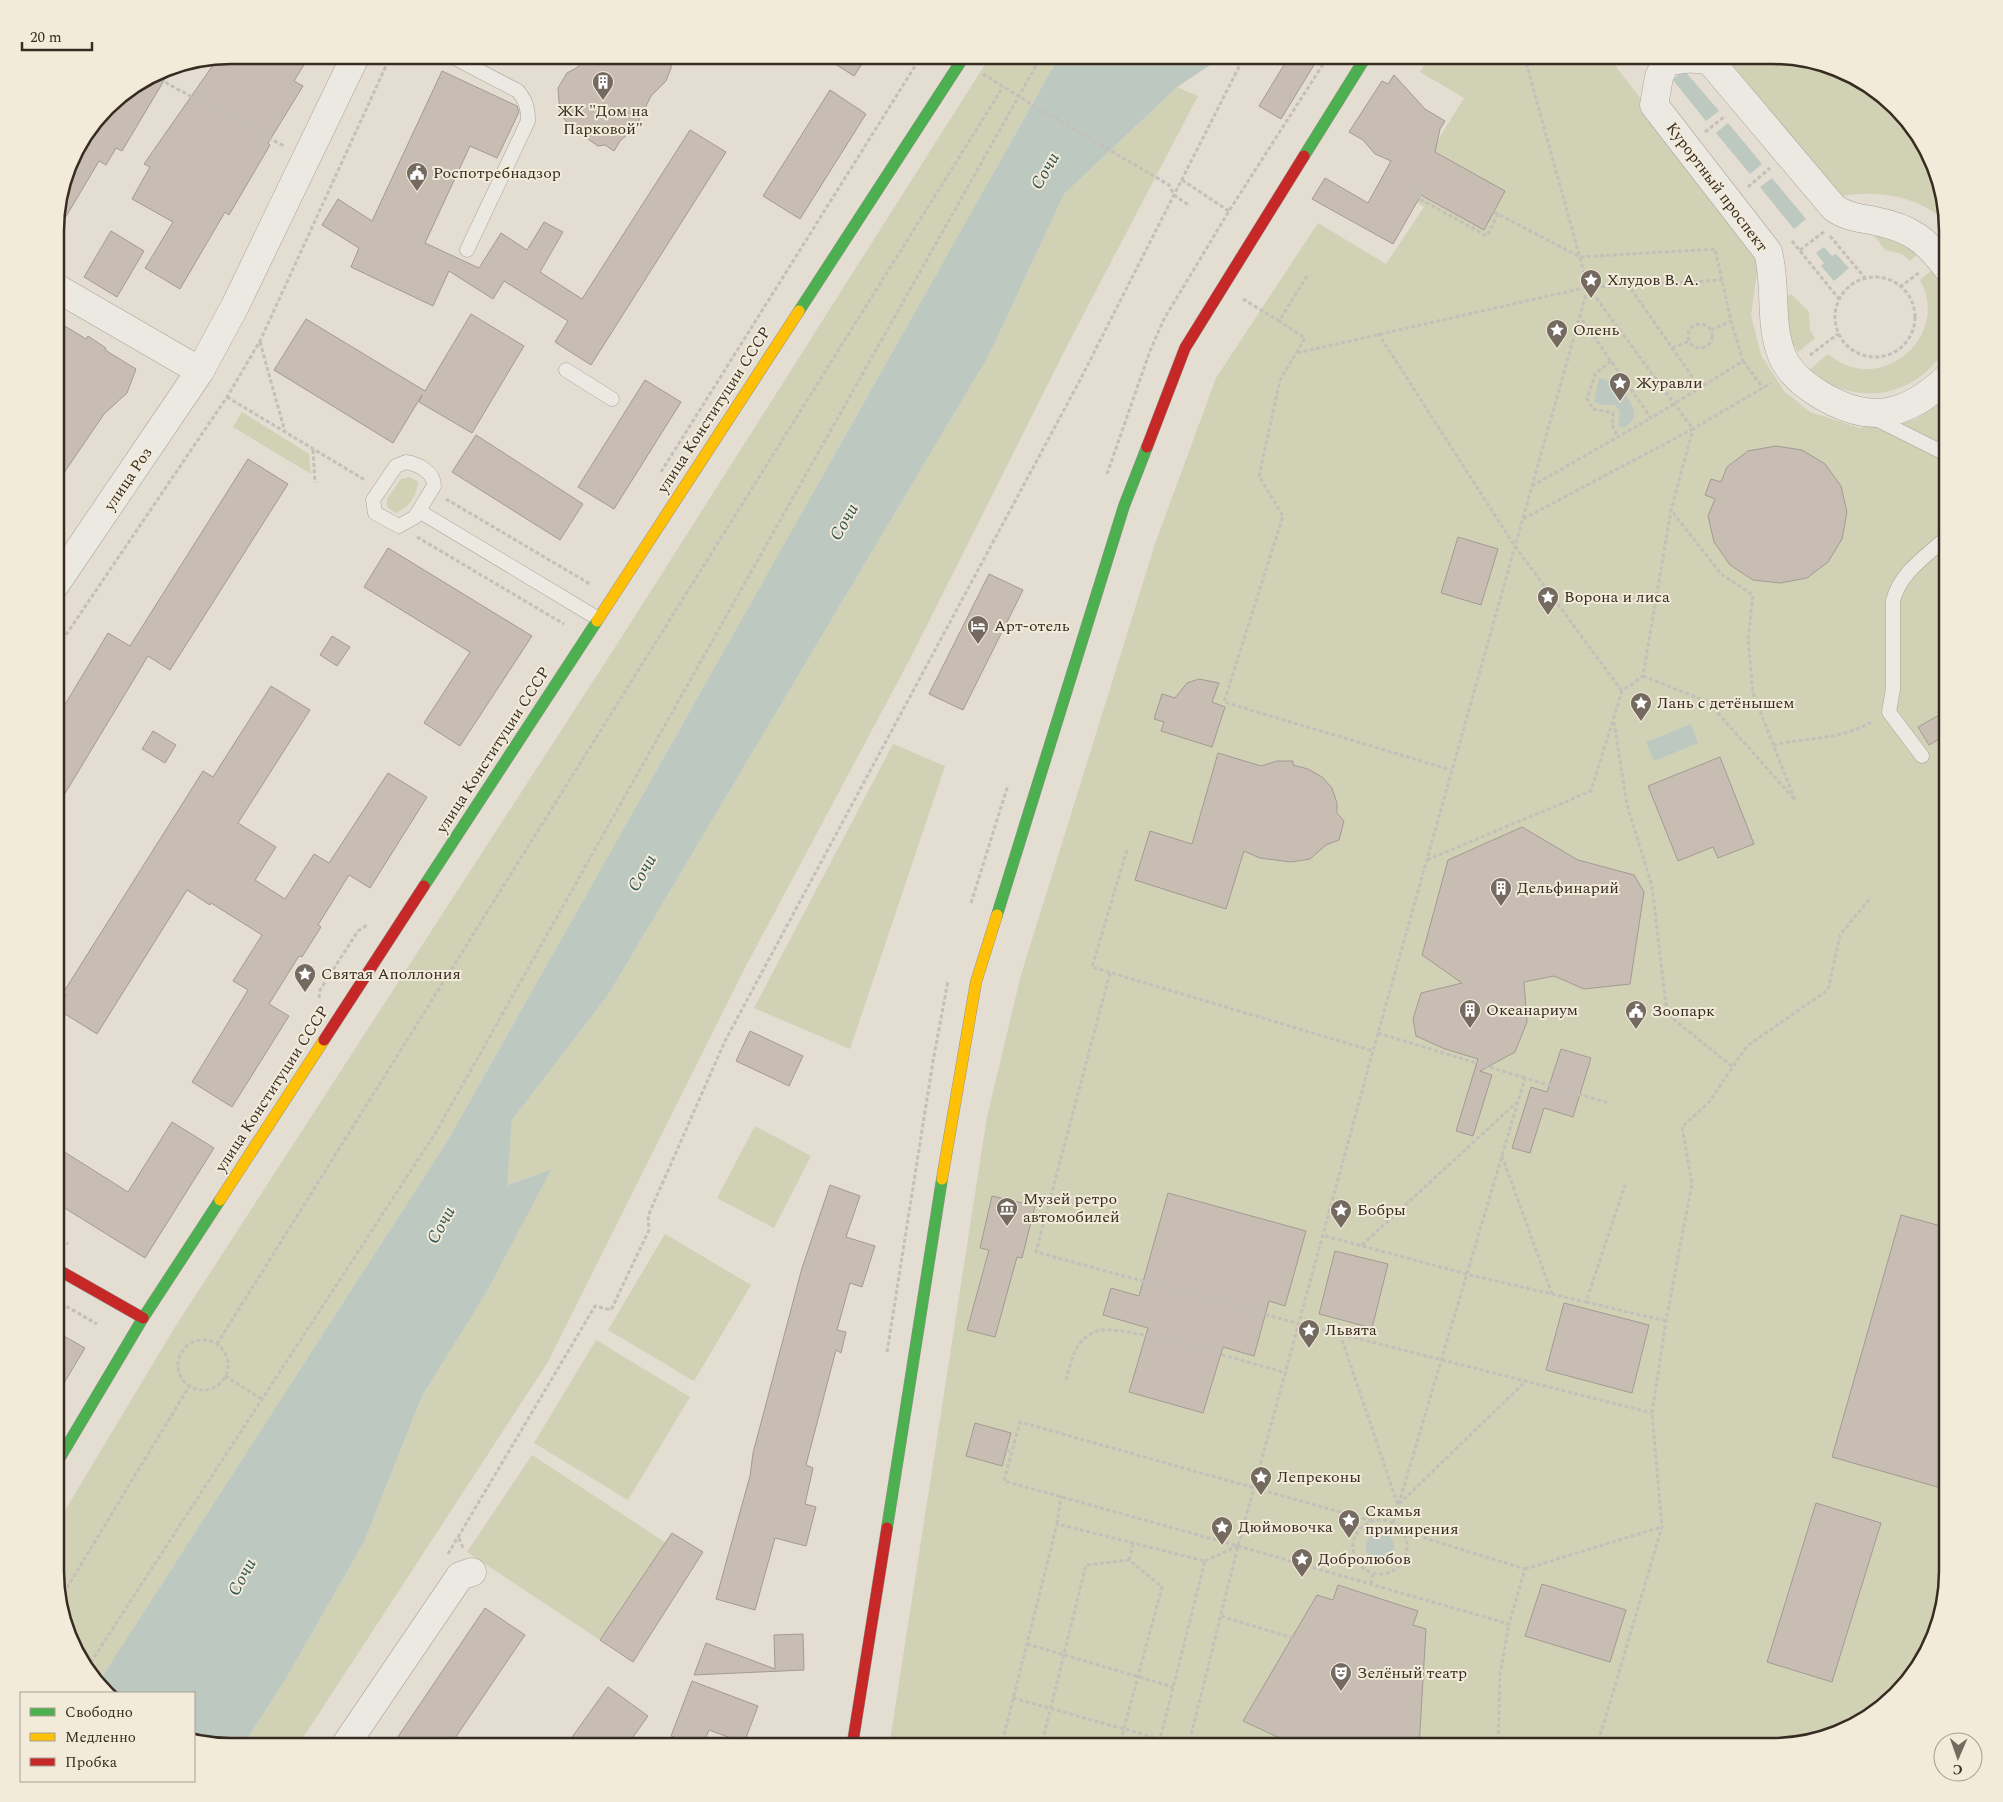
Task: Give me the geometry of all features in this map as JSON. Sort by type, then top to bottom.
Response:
[{"type":"main road","name":"улица Конституции СССР","points":[[64,1451],[143,1318],[958,64]]},
{"type":"main road","points":[[853,1738],[953,1113],[979,973],[1124,506],[1185,348],[1267,212],[1361,64]]},
{"type":"main road","points":[[64,1273],[143,1318]]},
{"type":"street","name":"улица Роз","points":[[64,573],[200,372],[235,306],[352,64]]},
{"type":"street","name":"Курортный проспект","points":[[1663,64],[1654,105],[1768,252],[1772,276],[1773,320],[1776,338],[1782,356],[1790,370],[1809,388],[1842,408],[1866,414],[1889,413],[1905,408],[1930,394],[1939,386]]},
{"type":"street","name":"Курортный проспект","points":[[1713,64],[1834,208],[1852,217],[1895,226],[1918,236],[1931,247],[1939,257]]},
{"type":"street","points":[[64,293],[200,372]]},
{"type":"street","points":[[350,1738],[460,1576],[472,1572]]},
{"type":"lane","points":[[466,64],[518,91],[524,98],[528,109],[528,121],[467,250]]},
{"type":"lane","points":[[566,370],[612,399]]},
{"type":"lane","points":[[1866,414],[1939,451]]},
{"type":"lane","points":[[406,462],[413,463],[432,476],[434,486],[432,491],[419,511],[405,524],[399,526],[378,516],[373,510],[373,500],[380,489],[396,466],[406,462]]},
{"type":"lane","points":[[419,511],[597,618]]},
{"type":"lane","points":[[1922,756],[1889,712],[1893,689],[1893,601],[1896,587],[1905,575],[1939,544]]},
{"type":"path","points":[[91,1662],[436,1132],[1037,64]]},
{"type":"path","points":[[443,1562],[595,1306],[611,1310],[650,1230],[648,1216],[725,1041],[1079,382],[1240,64]]},
{"type":"path","points":[[1182,180],[1229,211],[1323,64]]},
{"type":"path","points":[[1426,860],[1591,790],[1622,691],[1643,676],[1671,510],[1692,429],[1676,404],[1588,286],[1526,64]]},
{"type":"path","points":[[981,72],[1019,97],[1169,185],[1174,195],[1190,206]]},
{"type":"path","points":[[162,79],[168,84],[284,146]]},
{"type":"path","points":[[217,1344],[1003,87]]},
{"type":"path","points":[[1704,133],[1728,113]]},
{"type":"path","points":[[1748,187],[1772,166]]},
{"type":"path","points":[[1406,180],[1423,190],[1418,198],[1487,236],[1496,213],[1580,257],[1716,249],[1731,321],[1743,361],[1762,388]]},
{"type":"path","points":[[1800,250],[1826,230]]},
{"type":"path","points":[[1833,240],[1865,278]]},
{"type":"path","points":[[1807,260],[1839,299]]},
{"type":"path","points":[[1307,276],[1279,321],[1305,338],[1280,380],[1259,476],[1283,516],[1224,702],[1451,770]]},
{"type":"path","points":[[1879,277],[1892,281],[1904,289],[1912,300],[1915,314],[1914,327],[1909,338],[1901,348],[1877,358],[1864,356],[1853,351],[1843,343],[1838,334],[1834,319],[1839,299],[1852,283],[1865,278],[1879,277]]},
{"type":"path","points":[[1296,353],[1588,286],[1629,286],[1722,280]]},
{"type":"path","points":[[1190,1738],[1238,1546],[1325,1236],[1373,1051],[1588,286]]},
{"type":"path","points":[[1629,286],[1700,388]]},
{"type":"path","points":[[1580,317],[1651,418]]},
{"type":"path","points":[[1711,330],[1731,321]]},
{"type":"path","points":[[1696,324],[1704,324],[1711,330],[1712,340],[1705,347],[1694,347],[1689,341],[1689,330],[1696,324]]},
{"type":"path","points":[[1378,334],[1514,545],[1622,691]]},
{"type":"path","points":[[1521,520],[1692,429],[1762,388],[1790,370],[1838,334]]},
{"type":"path","points":[[260,341],[284,432]]},
{"type":"path","points":[[1672,348],[1689,341]]},
{"type":"path","points":[[1611,361],[1595,374],[1587,399],[1593,409],[1613,413],[1612,425],[1618,436]]},
{"type":"path","points":[[1531,486],[1676,404],[1743,361]]},
{"type":"path","points":[[227,397],[380,489]]},
{"type":"path","points":[[313,449],[316,483]]},
{"type":"path","points":[[432,491],[590,584]]},
{"type":"path","points":[[1643,676],[1708,702],[1795,800],[1753,693],[1748,638],[1753,595],[1721,574],[1671,510]]},
{"type":"path","points":[[399,526],[564,625]]},
{"type":"path","points":[[1773,745],[1797,739],[1834,737],[1859,730],[1889,712]]},
{"type":"path","points":[[1614,720],[1627,805],[1652,886],[1667,1014],[1733,1067]]},
{"type":"path","points":[[1127,850],[1092,968],[1373,1051]]},
{"type":"path","points":[[1598,1738],[1662,1527],[1652,1413],[1666,1321],[1692,1183],[1682,1127],[1709,1102],[1747,1046],[1828,990],[1840,935],[1871,896]]},
{"type":"path","points":[[1110,973],[1036,1252],[1300,1324],[1652,1413]]},
{"type":"path","points":[[1378,1033],[1610,1104]]},
{"type":"path","points":[[1393,1523],[1440,1359],[1525,1078]]},
{"type":"path","points":[[1361,1246],[1518,1100]]},
{"type":"path","points":[[1502,1156],[1552,1294]]},
{"type":"path","points":[[1586,1302],[1625,1186]]},
{"type":"path","points":[[1325,1236],[1466,1274],[1666,1321]]},
{"type":"path","points":[[64,1305],[103,1327]]},
{"type":"path","points":[[1066,1380],[1074,1348],[1084,1338],[1098,1330],[1126,1331],[1287,1374]]},
{"type":"path","points":[[1340,1334],[1398,1505]]},
{"type":"path","points":[[198,1340],[217,1344],[224,1352],[227,1360],[225,1376],[218,1384],[211,1388],[200,1389],[190,1385],[180,1372],[179,1358],[182,1351],[188,1345],[198,1340]]},
{"type":"path","points":[[225,1376],[262,1399]]},
{"type":"path","points":[[1398,1505],[1526,1381]]},
{"type":"path","points":[[65,1590],[190,1385]]},
{"type":"path","points":[[1509,1624],[1004,1481],[1020,1422],[1372,1521],[1381,1520],[1393,1523],[1402,1531],[1525,1569],[1662,1527]]},
{"type":"path","points":[[1006,1450],[1012,1452]]},
{"type":"path","points":[[1003,1738],[1057,1524],[1061,1496]]},
{"type":"path","points":[[1372,1521],[1357,1531],[1353,1549],[1360,1565],[1373,1573],[1391,1572],[1402,1562],[1407,1545],[1402,1531]]},
{"type":"path","points":[[1057,1524],[1205,1562],[1238,1546]]},
{"type":"path","points":[[1130,1560],[1133,1544]]},
{"type":"path","points":[[1043,1738],[1086,1565],[1130,1560],[1162,1587],[1122,1738]]},
{"type":"path","points":[[1160,1738],[1205,1562]]},
{"type":"path","points":[[1498,1738],[1500,1674],[1509,1624],[1525,1569]]},
{"type":"path","points":[[1370,1584],[1373,1573]]},
{"type":"path","points":[[1221,1616],[1292,1638]]},
{"type":"path","points":[[1027,1644],[1173,1687]]},
{"type":"path","points":[[1013,1698],[1156,1738]]},
{"type":"green space","points":[[985,64],[1055,64],[448,1140],[102,1677],[81,1645],[69,1614],[64,1582],[64,1512],[175,1327],[623,635]]},
{"type":"green space","points":[[1425,64],[1614,64],[1762,256],[1757,272],[1751,315],[1761,355],[1784,391],[1810,412],[1860,428],[1915,420],[1939,401],[1939,1571],[1938,1593],[1927,1635],[1905,1673],[1874,1704],[1836,1726],[1794,1737],[890,1738],[987,1117],[1021,975],[1155,544],[1216,378],[1318,223],[1386,264],[1424,207],[1404,195],[1464,98],[1420,72]]},
{"type":"green space","points":[[1728,64],[1772,64],[1804,67],[1836,76],[1874,98],[1905,129],[1917,147],[1927,167],[1938,216],[1909,200],[1895,196],[1866,194],[1838,197]]},
{"type":"green space","points":[[1177,87],[1198,96],[1068,344],[911,657],[747,964],[548,1362],[303,1738],[248,1738],[288,1675],[364,1542],[422,1396],[486,1293],[550,1171],[506,1185],[512,1120],[608,995],[989,355],[1064,194]]},
{"type":"green space","points":[[1870,230],[1926,247],[1910,261],[1902,254],[1885,250]]},
{"type":"green space","points":[[1939,265],[1939,357],[1917,379],[1887,392],[1854,392],[1838,388],[1809,370],[1828,354],[1848,366],[1868,369],[1888,365],[1905,355],[1918,341],[1926,322],[1927,302],[1920,280]]},
{"type":"green space","points":[[1791,294],[1809,312],[1810,330],[1815,338],[1798,352],[1790,339],[1783,301]]},
{"type":"green space","points":[[242,412],[309,454],[311,474],[233,427]]},
{"type":"green space","points":[[410,477],[418,482],[416,492],[408,504],[396,513],[387,507],[387,499],[401,479]]},
{"type":"green space","points":[[893,744],[945,766],[850,1049],[754,1008]]},
{"type":"green space","points":[[755,1126],[811,1156],[774,1228],[717,1198]]},
{"type":"green space","points":[[665,1234],[751,1285],[694,1381],[608,1330]]},
{"type":"green space","points":[[596,1340],[690,1397],[628,1500],[534,1443]]},
{"type":"green space","points":[[532,1455],[666,1543],[600,1640],[467,1552]]},
{"type":"water","name":"Сочи","points":[[1055,64],[1212,64],[1177,87],[1064,194],[989,355],[608,995],[512,1120],[507,1185],[551,1170],[486,1293],[422,1396],[364,1542],[288,1675],[248,1738],[209,1737],[195,1734],[195,1692],[116,1692],[102,1677],[448,1140]]},
{"type":"water","points":[[1684,70],[1719,111],[1706,121],[1673,80]]},
{"type":"water","points":[[1728,123],[1762,164],[1750,174],[1716,133]]},
{"type":"water","points":[[1772,178],[1806,219],[1794,229],[1760,187]]},
{"type":"water","points":[[1824,247],[1832,256],[1836,254],[1849,268],[1834,281],[1821,266],[1824,263],[1816,253]]},
{"type":"water","points":[[1599,378],[1623,388],[1634,414],[1630,423],[1624,428],[1618,426],[1620,412],[1615,405],[1603,405],[1594,402]]},
{"type":"water","points":[[1691,724],[1698,743],[1654,761],[1646,742]]},
{"type":"water","points":[[1380,1533],[1390,1537],[1394,1547],[1390,1557],[1380,1561],[1370,1557],[1366,1547],[1370,1537]]},
{"type":"building","points":[[304,64],[294,81],[303,86],[268,143],[270,145],[229,215],[225,212],[180,289],[145,268],[173,222],[132,199],[150,167],[144,164],[213,65]]},
{"type":"building","name":"ЖК \"Дом на Парковой\"","points":[[580,64],[671,64],[666,81],[651,96],[635,128],[620,141],[614,151],[605,145],[598,146],[572,128],[560,114],[558,88],[567,73]]},
{"type":"building","points":[[835,64],[862,64],[854,76]]},
{"type":"building","points":[[1285,64],[1315,64],[1281,119],[1259,106]]},
{"type":"building","points":[[442,71],[517,106],[519,112],[497,158],[470,146],[425,243],[479,268],[501,233],[527,250],[544,222],[563,232],[540,272],[582,299],[690,130],[726,152],[591,365],[555,342],[568,321],[504,281],[493,299],[449,271],[433,306],[351,267],[359,248],[322,225],[338,199],[372,221]]},
{"type":"building","points":[[1394,75],[1425,109],[1445,121],[1440,129],[1435,152],[1505,191],[1484,230],[1421,195],[1393,244],[1312,199],[1325,178],[1368,203],[1391,161],[1375,154],[1363,140],[1349,132],[1382,81],[1388,84]]},
{"type":"building","points":[[166,76],[122,151],[116,148],[106,165],[99,161],[64,220],[69,188],[76,167],[98,129],[129,98]]},
{"type":"building","points":[[830,90],[866,114],[800,219],[763,196]]},
{"type":"building","points":[[111,231],[144,251],[117,297],[84,277]]},
{"type":"building","points":[[471,314],[524,346],[472,433],[419,402],[422,395],[393,443],[274,370],[306,319],[425,391]]},
{"type":"building","points":[[64,326],[86,339],[88,336],[106,348],[105,350],[136,369],[127,393],[104,414],[64,473]]},
{"type":"building","points":[[645,380],[681,402],[614,509],[578,487]]},
{"type":"building","points":[[476,435],[583,504],[560,540],[452,472]]},
{"type":"building","points":[[1776,446],[1802,450],[1825,464],[1841,486],[1847,512],[1842,539],[1828,562],[1807,578],[1780,583],[1753,580],[1730,565],[1714,542],[1708,516],[1715,499],[1705,495],[1711,479],[1721,482],[1727,467],[1748,451]]},
{"type":"building","points":[[248,459],[288,484],[170,670],[148,656],[64,795],[64,706],[108,633],[130,646]]},
{"type":"building","points":[[1458,537],[1498,549],[1481,605],[1441,593]]},
{"type":"building","points":[[388,548],[532,636],[460,746],[424,723],[470,652],[364,587]]},
{"type":"building","points":[[989,574],[1023,590],[963,710],[929,694]]},
{"type":"building","points":[[332,636],[350,647],[337,666],[320,655]]},
{"type":"building","points":[[1199,679],[1219,683],[1212,702],[1225,707],[1212,747],[1161,731],[1164,722],[1154,719],[1162,694],[1175,698],[1187,683]]},
{"type":"building","points":[[271,686],[310,710],[238,823],[276,847],[255,880],[285,899],[314,854],[329,863],[388,773],[427,797],[370,888],[349,875],[318,925],[321,927],[302,957],[299,956],[269,1004],[289,1016],[232,1107],[192,1082],[248,990],[233,981],[262,935],[211,903],[210,905],[187,890],[97,1034],[64,1013],[64,998],[66,995],[64,991],[203,771],[213,777]]},
{"type":"building","points":[[1939,715],[1939,739],[1929,745],[1918,727]]},
{"type":"building","points":[[153,731],[176,745],[165,763],[142,749]]},
{"type":"building","points":[[1218,753],[1261,766],[1277,761],[1293,761],[1293,765],[1308,769],[1322,777],[1332,788],[1337,803],[1337,813],[1344,821],[1339,840],[1326,845],[1310,859],[1291,862],[1260,858],[1244,851],[1226,909],[1135,880],[1150,831],[1192,844]]},
{"type":"building","points":[[1720,757],[1754,844],[1718,858],[1713,847],[1678,861],[1648,786]]},
{"type":"building","points":[[1522,827],[1578,860],[1634,875],[1644,892],[1630,984],[1584,989],[1554,976],[1524,982],[1527,1022],[1515,1052],[1480,1071],[1492,1075],[1473,1136],[1456,1131],[1478,1059],[1445,1049],[1416,1036],[1413,1019],[1421,993],[1462,983],[1422,955],[1448,860]]},
{"type":"building","points":[[750,1031],[803,1056],[789,1086],[736,1061]]},
{"type":"building","points":[[1561,1049],[1591,1058],[1573,1117],[1544,1108],[1530,1153],[1512,1148],[1531,1087],[1547,1092]]},
{"type":"building","points":[[172,1122],[214,1148],[145,1258],[64,1208],[64,1152],[128,1192]]},
{"type":"building","points":[[830,1185],[860,1196],[846,1237],[875,1246],[862,1287],[850,1283],[837,1330],[846,1332],[841,1353],[836,1350],[806,1465],[813,1468],[805,1504],[816,1507],[806,1546],[775,1538],[755,1610],[716,1599],[750,1476],[753,1453],[802,1268]]},
{"type":"building","points":[[1168,1193],[1306,1231],[1285,1306],[1269,1301],[1254,1356],[1223,1347],[1203,1413],[1129,1392],[1148,1328],[1103,1315],[1111,1288],[1139,1296]]},
{"type":"building","points":[[992,1196],[1035,1206],[1022,1258],[1017,1257],[995,1337],[967,1330],[989,1250],[980,1248]]},
{"type":"building","points":[[1901,1215],[1939,1226],[1939,1487],[1832,1457]]},
{"type":"building","points":[[1335,1251],[1388,1264],[1372,1328],[1319,1314]]},
{"type":"building","points":[[1564,1303],[1649,1325],[1632,1393],[1546,1370]]},
{"type":"building","points":[[64,1336],[85,1348],[64,1383]]},
{"type":"building","points":[[975,1423],[1011,1433],[1002,1466],[966,1456]]},
{"type":"building","points":[[1816,1503],[1881,1523],[1832,1682],[1767,1662]]},
{"type":"building","points":[[672,1533],[703,1552],[633,1662],[600,1640]]},
{"type":"building","points":[[1542,1584],[1626,1610],[1610,1662],[1525,1636]]},
{"type":"building","name":"Зелёный театр","points":[[1338,1585],[1418,1611],[1413,1625],[1426,1629],[1420,1738],[1280,1738],[1243,1721],[1317,1595],[1333,1600]]},
{"type":"building","points":[[485,1608],[525,1635],[455,1738],[397,1738]]},
{"type":"building","points":[[803,1634],[804,1670],[694,1675],[706,1643],[775,1669],[774,1635]]},
{"type":"building","points":[[692,1681],[758,1706],[746,1738],[731,1738],[709,1730],[706,1738],[677,1738],[671,1736]]},
{"type":"building","points":[[608,1687],[648,1716],[632,1738],[571,1738]]},
{"type":"traffic: fast","points":[[799,311],[959,64]]},
{"type":"traffic: fast","points":[[1304,156],[1361,64]]},
{"type":"traffic: fast","points":[[997,915],[1124,506],[1147,447]]},
{"type":"traffic: fast","points":[[424,886],[597,621]]},
{"type":"traffic: fast","points":[[887,1528],[942,1179]]},
{"type":"traffic: fast","points":[[64,1451],[143,1318],[220,1200]]},
{"type":"traffic: slow","points":[[597,621],[799,311]]},
{"type":"traffic: slow","points":[[942,1179],[976,982],[997,915]]},
{"type":"traffic: slow","points":[[220,1200],[324,1040]]},
{"type":"traffic: jam","points":[[1147,447],[1185,348],[1304,156]]},
{"type":"traffic: jam","points":[[324,1040],[424,886]]},
{"type":"traffic: jam","points":[[64,1273],[143,1318]]},
{"type":"traffic: jam","points":[[853,1738],[887,1528]]},
{"type":"place","name":"ЖК \"Дом на Парковой\"","points":[[603,101]]},
{"type":"place","name":"Роспотребнадзор","points":[[417,192]]},
{"type":"place","name":"Хлудов В. А.","points":[[1591,299]]},
{"type":"place","name":"Олень","points":[[1557,349]]},
{"type":"place","name":"Журавли","points":[[1620,402]]},
{"type":"place","name":"Ворона и лиса","points":[[1548,616]]},
{"type":"place","name":"Арт-отель","points":[[978,645]]},
{"type":"place","name":"Лань с детёнышем","points":[[1641,722]]},
{"type":"place","name":"Дельфинарий","points":[[1501,907]]},
{"type":"place","name":"Святая Аполлония","points":[[305,993]]},
{"type":"place","name":"Океанариум","points":[[1470,1029]]},
{"type":"place","name":"Зоопарк","points":[[1636,1030]]},
{"type":"place","name":"Музей ретро автомобилей","points":[[1007,1227]]},
{"type":"place","name":"Бобры","points":[[1341,1229]]},
{"type":"place","name":"Львята","points":[[1309,1349]]},
{"type":"place","name":"Лепреконы","points":[[1261,1496]]},
{"type":"place","name":"Скамья примирения","points":[[1349,1539]]},
{"type":"place","name":"Дюймовочка","points":[[1222,1546]]},
{"type":"place","name":"Добролюбов","points":[[1302,1578]]},
{"type":"place","name":"Зелёный театр","points":[[1341,1692]]}]
